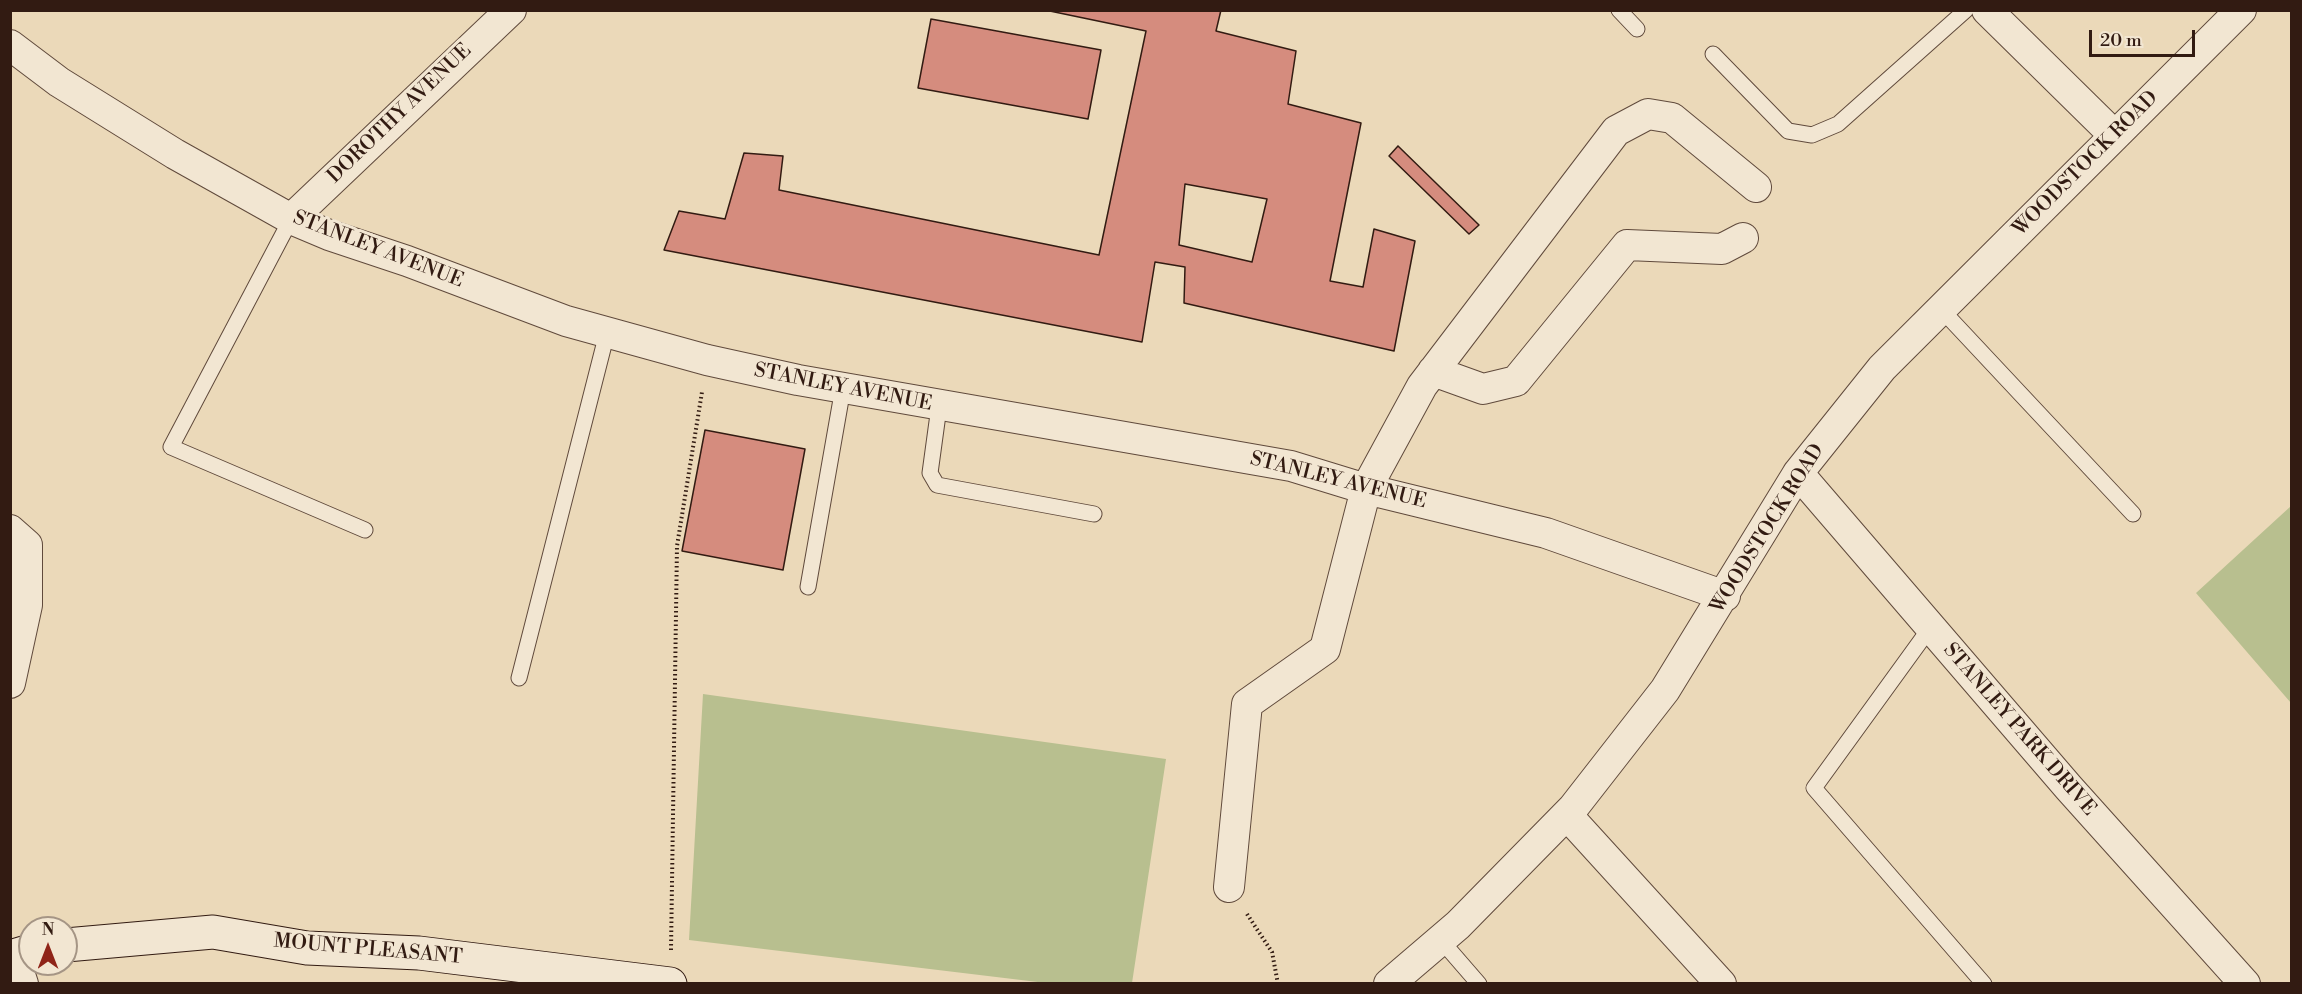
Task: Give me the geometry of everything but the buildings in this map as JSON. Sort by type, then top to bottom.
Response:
[{"type":"street","name":"DOROTHY AVENUE","points":[[291,219],[511,10]]},
{"type":"street","points":[[1987,10],[2114,135]]},
{"type":"street","name":"WOODSTOCK ROAD","points":[[1389,984],[1514,870],[1567,815],[1665,690],[1725,596],[1798,473],[1882,368],[2241,10]]},
{"type":"street","name":"STANLEY AVENUE","points":[[10,45],[59,82],[174,154],[291,219],[329,235],[606,333],[707,360],[843,388],[1291,466],[1366,489],[1546,533],[1725,596]]},
{"type":"street","points":[[1229,887],[1247,704],[1325,649],[1366,489],[1422,386],[1433,371],[1616,131],[1648,114],[1672,118],[1756,187]]},
{"type":"street","points":[[1433,371],[1483,389],[1516,381],[1627,245],[1722,249],[1743,238]]},
{"type":"street","name":"STANLEY PARK DRIVE","points":[[1798,473],[2069,788],[2245,984]]},
{"type":"street","points":[[10,530],[27,545],[27,605],[10,683]]},
{"type":"street","points":[[1567,815],[1721,984]]},
{"type":"street","name":"MOUNT PLEASANT","points":[[78,944],[213,932],[307,948],[419,953],[670,972]]},
{"type":"lane","points":[[1619,10],[1637,29]]},
{"type":"lane","points":[[1713,54],[1788,131],[1812,135],[1838,124],[1966,10]]},
{"type":"lane","points":[[291,219],[171,447],[364,530]]},
{"type":"lane","points":[[1940,309],[2133,514]]},
{"type":"lane","points":[[519,678],[606,333]]},
{"type":"lane","points":[[808,587],[843,388]]},
{"type":"lane","points":[[939,406],[930,473],[937,485],[1094,514]]},
{"type":"lane","points":[[1930,628],[1814,788],[1984,984]]},
{"type":"lane","points":[[1440,939],[1479,984]]},
{"type":"path","points":[[670,972],[677,546],[707,360]]},
{"type":"path","points":[[1229,887],[1272,952],[1278,984]]},
{"type":"green space","points":[[2291,506],[2291,703],[2196,593]]},
{"type":"green space","points":[[703,694],[1166,759],[1132,983],[1046,983],[689,940]]}]
